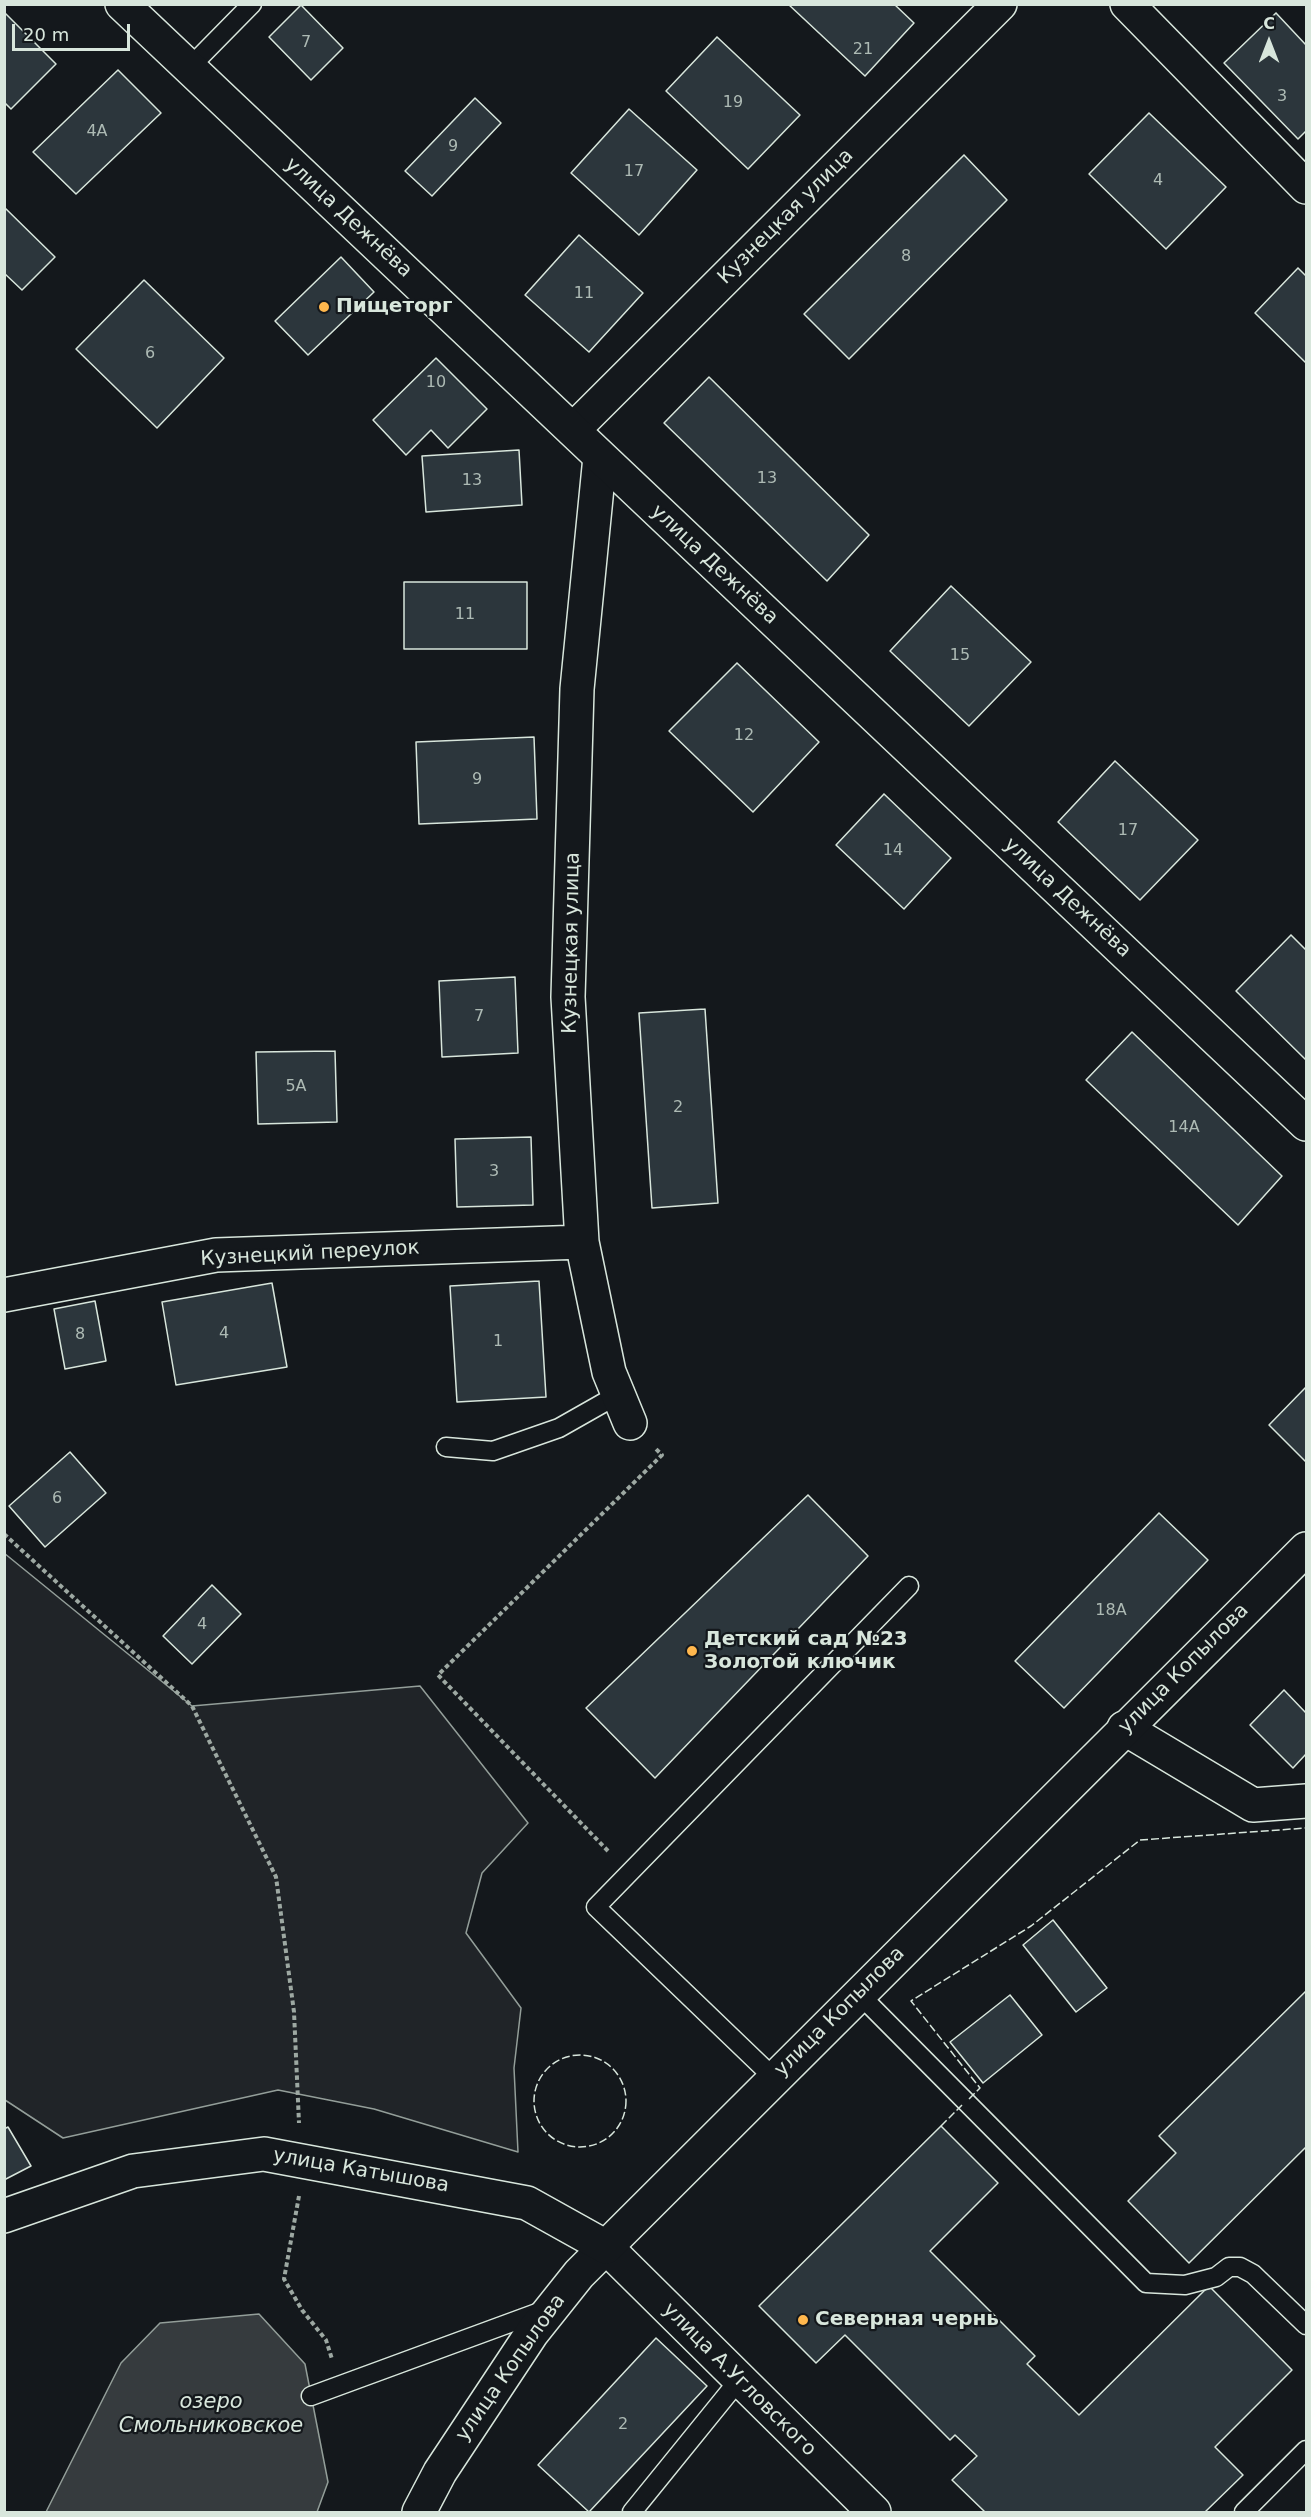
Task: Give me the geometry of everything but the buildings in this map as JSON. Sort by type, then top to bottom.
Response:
[{"type":"street","name":"улица Дежнёва","points":[[122,4],[1306,1125]]},
{"type":"street","name":"Кузнецкая улица","points":[[573,430],[1000,4]]},
{"type":"street","points":[[1127,4],[1306,187]]},
{"type":"street","name":"Кузнецкая улица","points":[[600,457],[577,689],[568,997],[582,1242],[609,1372],[630,1424]]},
{"type":"street","name":"Кузнецкий переулок","points":[[4,1295],[216,1255],[582,1242]]},
{"type":"street","name":"улица Копылова","points":[[419,2512],[447,2462],[532,2333],[579,2274],[1306,1549]]},
{"type":"street","points":[[1124,1728],[1253,1805],[1306,1801]]},
{"type":"street","name":"улица Катышова","points":[[4,2216],[133,2171],[264,2154],[527,2202],[606,2247]]},
{"type":"street","name":"улица А.Угловского","points":[[606,2247],[874,2512]]},
{"type":"lane","points":[[189,68],[252,4]]},
{"type":"lane","points":[[446,1447],[493,1451],[559,1428],[618,1394]]},
{"type":"lane","points":[[774,2078],[596,1907],[909,1586]]},
{"type":"lane","points":[[859,1994],[1146,2283],[1185,2285],[1216,2277],[1229,2267],[1240,2267],[1253,2274],[1306,2325]]},
{"type":"lane","points":[[311,2396],[552,2307]]},
{"type":"lane","points":[[632,2512],[739,2380]]},
{"type":"lane","points":[[1244,2512],[1306,2450]]},
{"type":"path","points":[[630,1424],[662,1455],[438,1675],[630,1873]]},
{"type":"path","points":[[4,1534],[192,1706],[276,1877],[294,2012],[300,2160],[298,2204],[284,2279],[302,2310],[326,2340],[342,2385]]},
{"type":"shaded area","points":[[4,1553],[192,1706],[420,1686],[528,1823],[482,1873],[466,1933],[521,2008],[514,2068],[518,2152],[374,2109],[278,2090],[63,2138],[5,2100]]},
{"type":"water","name":"озеро Смольниковское","points":[[259,2314],[305,2364],[328,2482],[317,2512],[46,2512],[121,2363],[160,2323]]},
{"type":"fence","points":[[969,2099],[980,2088],[911,2001],[1031,1926],[1140,1840],[1306,1828]]},
{"type":"fence","points":[[580,2055],[598,2058],[613,2068],[623,2083],[626,2101],[623,2119],[613,2134],[598,2144],[580,2147],[562,2144],[547,2134],[537,2119],[534,2101],[537,2083],[547,2068],[562,2058],[580,2055]]},
{"type":"fence","points":[[941,2126],[962,2105]]},
{"type":"place","name":"Пищеторг","points":[[324,307]]},
{"type":"place","name":"Детский сад №23 Золотой ключик","points":[[692,1651]]},
{"type":"place","name":"Северная чернь","points":[[803,2320]]}]
